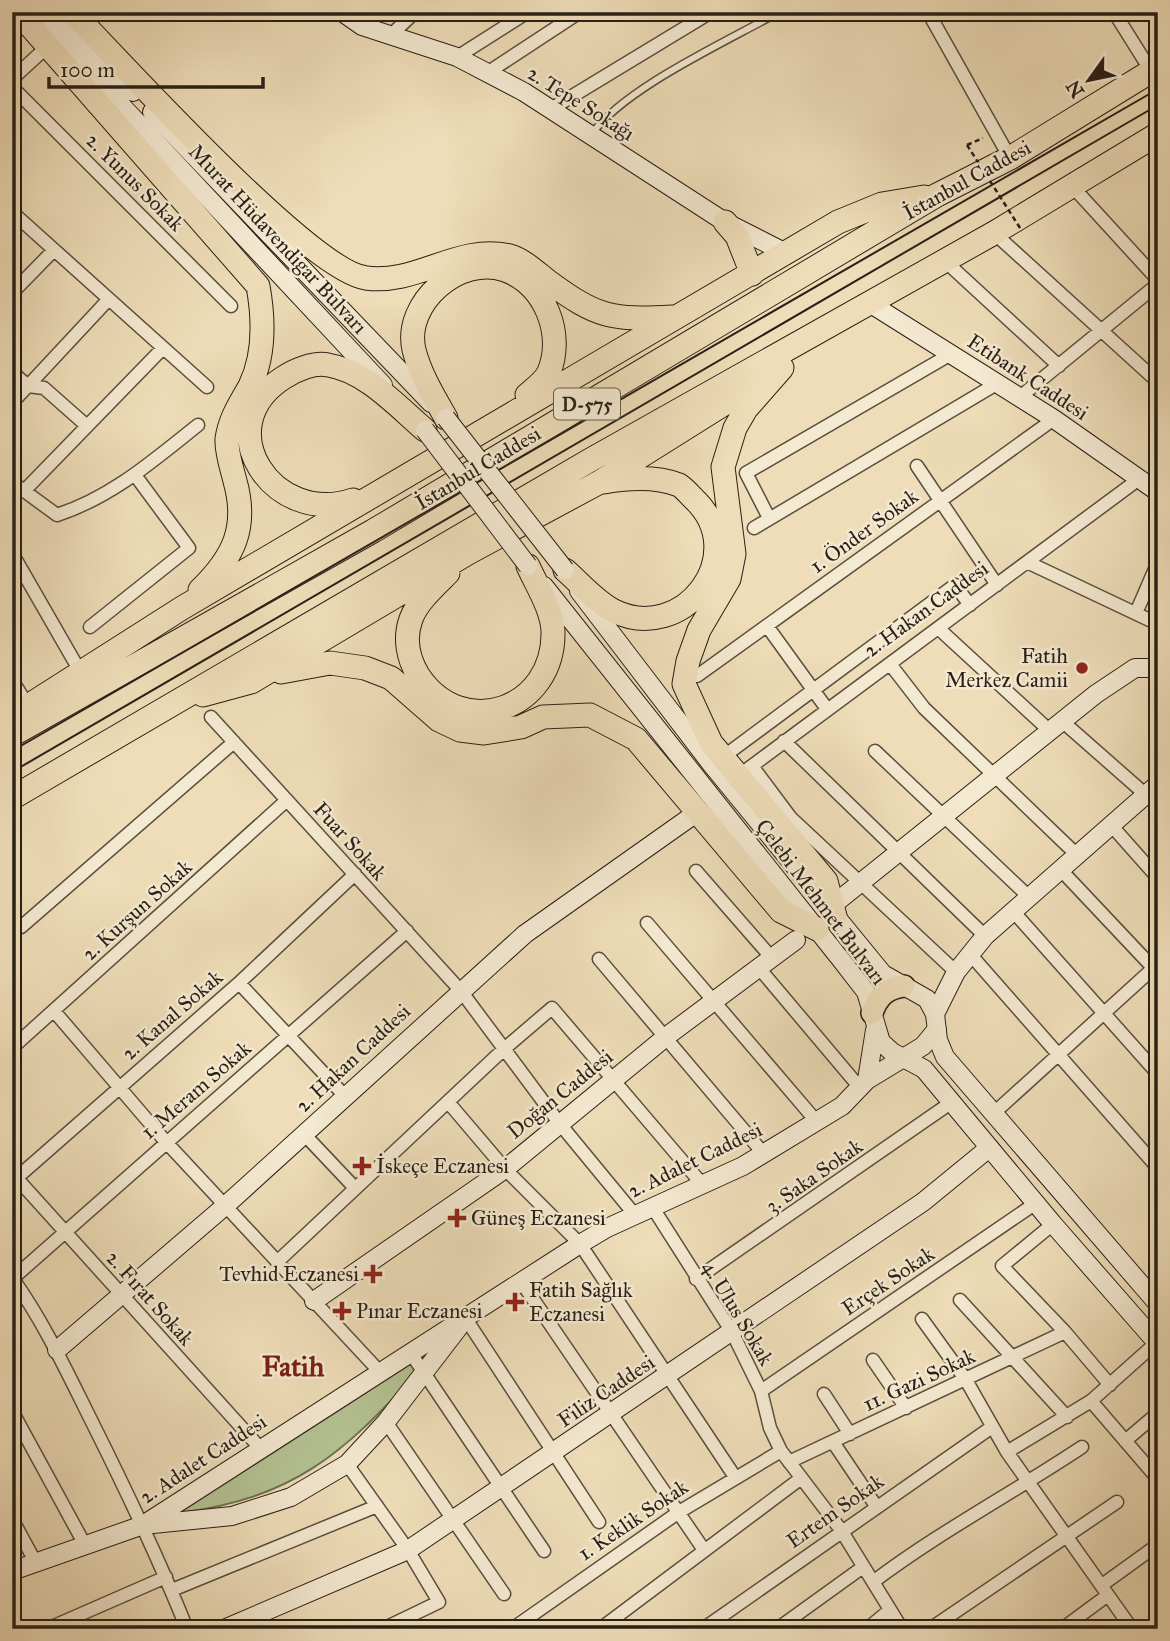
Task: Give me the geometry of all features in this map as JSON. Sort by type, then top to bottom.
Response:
[{"type":"highway","points":[[18,12],[246,269],[258,286],[263,314],[261,347],[250,386],[235,409],[227,442],[242,506],[238,537],[209,581],[182,608]]},
{"type":"highway","points":[[72,12],[283,225],[333,262],[363,278],[394,279],[463,255],[488,252],[514,257],[583,307],[615,319],[678,316]]},
{"type":"highway","name":"İstanbul Caddesi","points":[[12,735],[373,531],[937,195],[1010,158],[1154,69]]},
{"type":"highway","points":[[12,798],[592,459],[994,233],[1158,134]]},
{"type":"highway","points":[[20,713],[182,608],[838,222],[882,204],[937,195]]},
{"type":"highway","points":[[725,222],[737,236],[752,274]]},
{"type":"highway","points":[[446,418],[426,382],[414,349],[413,324],[433,289],[458,274],[483,267],[507,271],[534,290],[551,316],[555,337],[548,375],[501,419]]},
{"type":"highway","points":[[251,682],[468,553],[598,482],[782,368],[824,345],[849,316]]},
{"type":"highway","points":[[379,491],[349,502],[324,505],[307,503],[282,493],[263,475],[251,451],[251,414],[268,388],[295,370],[327,364],[365,380],[425,429]]},
{"type":"highway","points":[[171,704],[294,667],[330,663],[365,668],[391,678],[439,720],[460,730],[484,733],[521,727],[543,717],[590,715],[636,739],[782,911],[830,915],[826,881],[711,743],[684,684],[699,630],[729,579],[734,554],[723,467],[736,428],[746,409],[782,368]]},
{"type":"highway","points":[[565,570],[613,611],[635,617],[657,618],[683,607],[704,589],[715,564],[716,542],[706,510],[680,485],[640,479],[598,482]]},
{"type":"highway","points":[[468,553],[431,590],[411,617],[407,639],[411,663],[428,689],[455,708],[485,713],[508,706],[533,690],[548,665],[553,630],[528,566]]},
{"type":"main road","name":"Murat Hüdavendigar Bulvarı","points":[[34,12],[425,429],[481,504]]},
{"type":"main road","name":"Murat Hüdavendigar Bulvarı","points":[[57,12],[446,418],[502,490]]},
{"type":"main road","name":"2. Tepe Sokağı","points":[[342,12],[362,26],[457,57],[487,73],[551,109],[725,222],[786,253]]},
{"type":"main road","name":"Etibank Caddesi","points":[[871,304],[1054,419],[1158,492]]},
{"type":"main road","name":"Çelebi Mehmet Bulvarı","points":[[502,490],[565,570],[598,619],[830,915],[866,992],[873,1020],[886,1047],[925,1069],[1053,1224],[1157,1344]]},
{"type":"main road","name":"Çelebi Mehmet Bulvarı","points":[[481,504],[528,566],[883,974],[927,999],[945,1056],[1158,1304]]},
{"type":"main road","points":[[830,915],[859,884],[1056,726],[1135,668],[1158,668]]},
{"type":"main road","points":[[906,1056],[923,1046],[936,1022],[953,976],[985,936],[1152,789]]},
{"type":"main road","name":"2. Hakan Caddesi","points":[[57,1350],[225,1206],[344,1095],[525,934],[692,816]]},
{"type":"main road","name":"Doğan Caddesi","points":[[314,1301],[505,1168],[667,1036],[796,940]]},
{"type":"main road","points":[[864,1085],[876,1001],[883,993],[953,976]]},
{"type":"main road","name":"2. Adalet Caddesi","points":[[143,1525],[580,1244],[764,1154],[817,1122],[906,1056]]},
{"type":"main road","name":"Filiz Caddesi","points":[[223,1629],[408,1550],[612,1415],[923,1202],[989,1148]]},
{"type":"main road","name":"2. Adalet Caddesi","points":[[12,1571],[143,1525],[232,1516],[291,1497],[347,1464],[386,1422],[466,1319]]},
{"type":"street","points":[[392,34],[415,12]]},
{"type":"street","points":[[457,57],[528,12]]},
{"type":"street","points":[[487,73],[580,12]]},
{"type":"street","points":[[551,109],[690,18],[711,12]]},
{"type":"street","points":[[928,12],[1010,158]]},
{"type":"street","points":[[1114,12],[1154,69]]},
{"type":"street","points":[[12,79],[48,46]]},
{"type":"street","name":"2. Yunus Sokak","points":[[12,87],[231,306]]},
{"type":"street","points":[[1020,397],[1103,331],[1158,282],[1072,186]]},
{"type":"street","points":[[12,212],[207,387]]},
{"type":"street","points":[[994,233],[1158,382]]},
{"type":"street","points":[[12,293],[53,251]]},
{"type":"street","points":[[945,261],[1059,366]]},
{"type":"street","points":[[12,403],[108,300]]},
{"type":"street","points":[[24,491],[163,348]]},
{"type":"street","points":[[769,519],[746,473],[951,354]]},
{"type":"street","points":[[12,372],[28,386],[44,388],[88,426]]},
{"type":"street","points":[[754,528],[998,383]]},
{"type":"street","name":"1. Önder Sokak","points":[[697,676],[1054,419]]},
{"type":"street","points":[[12,482],[57,514],[84,506],[135,475],[198,425]]},
{"type":"street","points":[[918,466],[997,585]]},
{"type":"street","points":[[90,627],[189,548],[135,475]]},
{"type":"street","name":"2. Hakan Caddesi","points":[[740,774],[1139,479]]},
{"type":"street","points":[[12,553],[81,673]]},
{"type":"street","points":[[1027,562],[1158,624]]},
{"type":"street","points":[[1136,614],[1158,562]]},
{"type":"street","points":[[727,754],[955,584],[970,605]]},
{"type":"street","points":[[767,626],[827,709]]},
{"type":"street","points":[[939,628],[1056,726],[1152,789]]},
{"type":"street","points":[[890,664],[924,708],[1076,854]]},
{"type":"street","points":[[12,680],[20,713]]},
{"type":"street","name":"Fuar Sokak","points":[[211,717],[461,990],[560,1124],[635,1215]]},
{"type":"street","points":[[784,741],[985,936]]},
{"type":"street","points":[[12,917],[22,927],[234,743]]},
{"type":"street","points":[[875,751],[942,818],[1028,896]]},
{"type":"street","points":[[752,765],[791,818],[953,976]]},
{"type":"street","name":"2. Kurşun Sokak","points":[[12,1048],[287,800]]},
{"type":"street","points":[[1111,825],[1158,878]]},
{"type":"street","points":[[994,1113],[1056,1055],[1156,969],[1059,869]]},
{"type":"street","points":[[696,871],[864,1085]]},
{"type":"street","name":"2. Kanal Sokak","points":[[14,1177],[239,983],[355,874]]},
{"type":"street","points":[[1012,910],[1158,1074]]},
{"type":"street","points":[[647,923],[817,1122]]},
{"type":"street","name":"1. Meram Sokak","points":[[13,1279],[407,931]]},
{"type":"street","points":[[970,954],[1158,1168]]},
{"type":"street","points":[[599,959],[667,1036],[764,1154]]},
{"type":"street","points":[[239,983],[344,1095]]},
{"type":"street","points":[[277,1262],[503,1049],[552,1008],[702,1184]]},
{"type":"street","points":[[54,1011],[166,1142],[379,1371]]},
{"type":"street","points":[[448,1102],[505,1168],[580,1244],[735,1477]]},
{"type":"street","name":"3. Saka Sokak","points":[[696,1279],[952,1102]]},
{"type":"street","points":[[304,1134],[355,1188]]},
{"type":"street","name":"2. Fırat Sokak","points":[[14,1177],[261,1449]]},
{"type":"street","name":"Erçek Sokak","points":[[761,1391],[1036,1203]]},
{"type":"street","name":"4. Ulus Sokak","points":[[653,1208],[732,1332],[761,1391],[770,1428],[781,1451],[841,1530],[902,1629]]},
{"type":"street","points":[[1053,1224],[1002,1266],[1065,1332],[1110,1385]]},
{"type":"street","points":[[13,1279],[37,1313],[57,1350],[143,1525],[187,1629]]},
{"type":"street","points":[[522,1283],[704,1550]]},
{"type":"street","points":[[960,1300],[1067,1417]]},
{"type":"street","points":[[466,1319],[599,1522]]},
{"type":"street","points":[[922,1319],[966,1380],[1007,1451],[1132,1629]]},
{"type":"street","name":"11. Gazi Sokak","points":[[789,1462],[1065,1332]]},
{"type":"street","points":[[1007,1451],[1091,1401],[1157,1344]]},
{"type":"street","points":[[410,1352],[544,1551]]},
{"type":"street","points":[[873,1360],[906,1408]]},
{"type":"street","points":[[824,1394],[850,1434]]},
{"type":"street","points":[[1091,1401],[1158,1479]]},
{"type":"street","points":[[12,1411],[85,1545]]},
{"type":"street","points":[[1125,1441],[1158,1413]]},
{"type":"street","points":[[386,1422],[504,1594]]},
{"type":"street","name":"Ertem Sokak","points":[[703,1629],[992,1427]]},
{"type":"street","points":[[833,1441],[876,1506]]},
{"type":"street","points":[[873,1582],[915,1550],[1030,1482],[1083,1447]]},
{"type":"street","name":"1. Keklik Sokak","points":[[512,1629],[678,1512],[781,1451]]},
{"type":"street","points":[[347,1464],[408,1550],[439,1602],[383,1629]]},
{"type":"street","points":[[600,1629],[800,1479]]},
{"type":"street","points":[[930,1629],[1116,1502]]},
{"type":"street","points":[[172,1590],[377,1506]]},
{"type":"street","points":[[12,1519],[36,1563]]},
{"type":"street","points":[[1062,1629],[1156,1546],[1158,1548]]},
{"type":"street","points":[[777,1629],[863,1567]]},
{"type":"street","points":[[47,1629],[166,1577]]},
{"type":"street","points":[[867,1629],[890,1610]]},
{"type":"lane","points":[[591,135],[604,119],[630,97],[779,12]]},
{"type":"path","points":[[982,138],[967,145],[1022,231]]},
{"type":"green space","points":[[412,1363],[417,1373],[390,1402],[339,1449],[313,1468],[285,1484],[254,1496],[179,1513]]},
{"type":"tram line","points":[[12,751],[1158,89]]},
{"type":"tram line","points":[[12,772],[1158,105]]},
{"type":"place","name":"Fatih Merkez Camii","points":[[1082,668]]},
{"type":"place","name":"İskeçe Eczanesi","points":[[362,1166]]},
{"type":"place","name":"Güneş Eczanesi","points":[[457,1218]]},
{"type":"place","name":"Tevhid Eczanesi","points":[[373,1274]]},
{"type":"place","name":"Fatih Sağlık Eczanesi","points":[[515,1302]]},
{"type":"place","name":"Pınar Eczanesi","points":[[342,1311]]},
{"type":"district","name":"Fatih","points":[[293,1366]]}]
